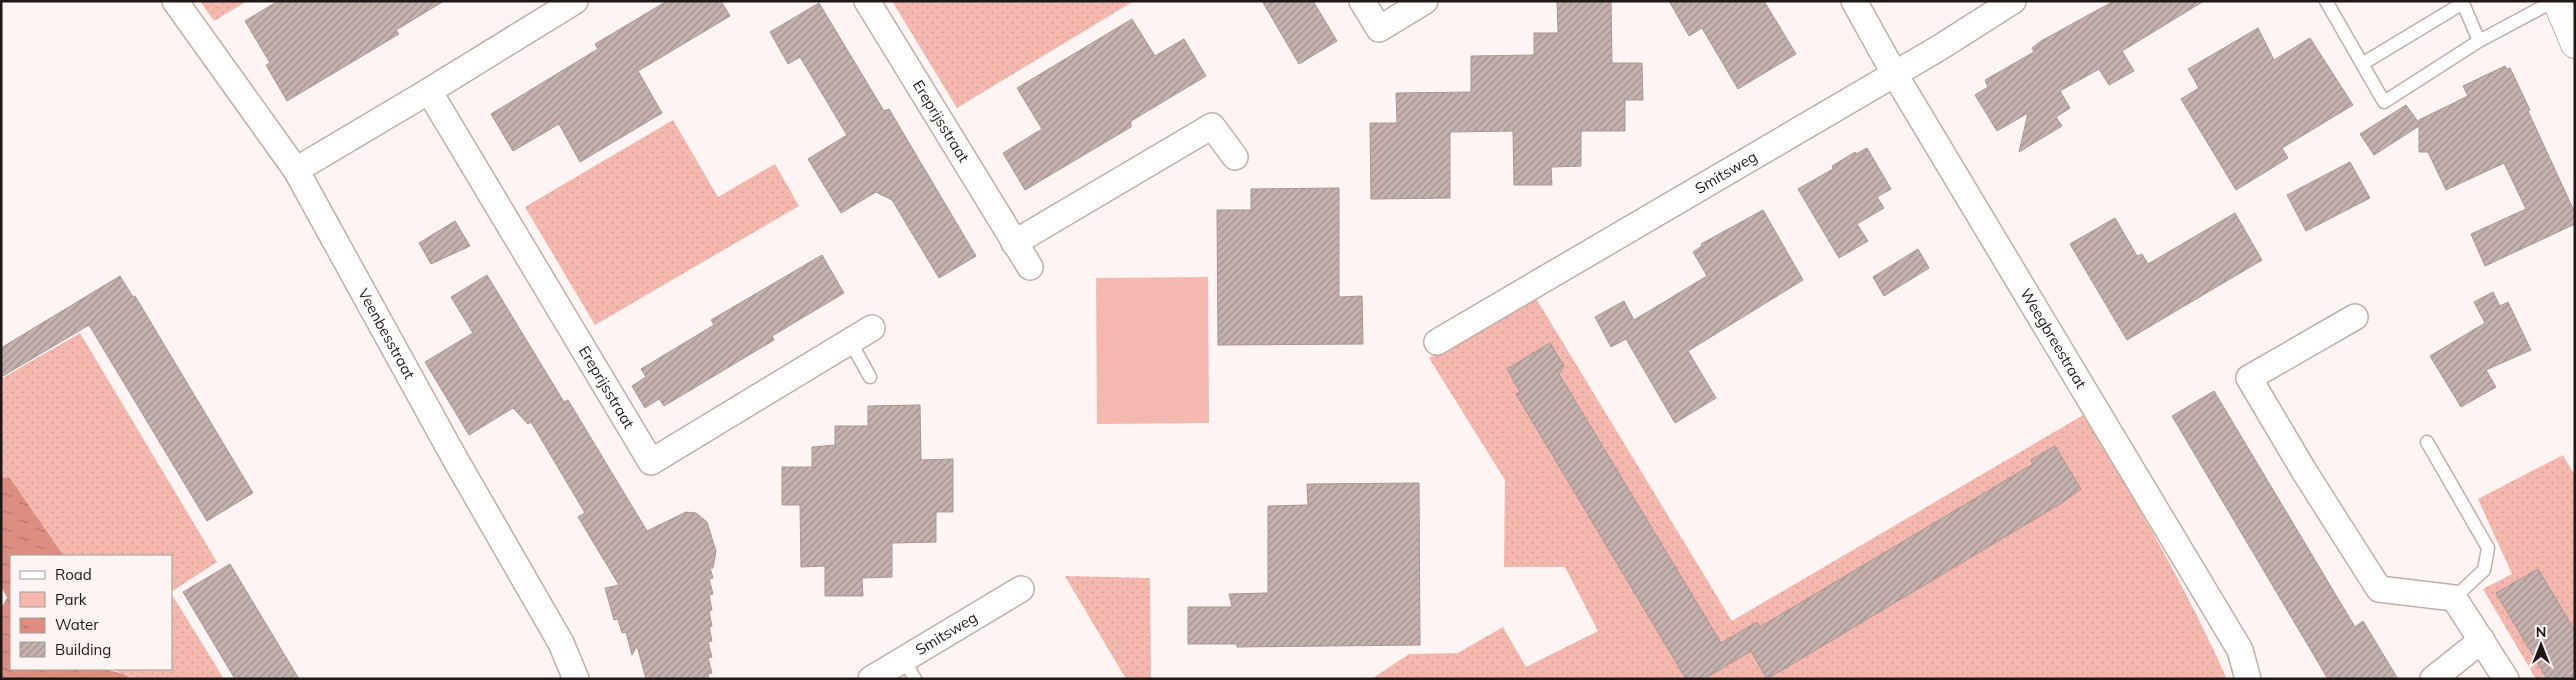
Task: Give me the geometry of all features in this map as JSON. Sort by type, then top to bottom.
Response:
[{"type":"street","name":"Veenbesstraat","points":[[175,1],[296,170],[454,457],[561,643],[576,679]]},
{"type":"street","points":[[296,170],[575,1]]},
{"type":"street","name":"Ereprijsstraat","points":[[867,1],[1030,267]]},
{"type":"street","points":[[1362,1],[1379,30],[1425,1]]},
{"type":"street","name":"Weegbreestraat","points":[[1854,1],[1894,73],[2240,650],[2248,679]]},
{"type":"street","name":"Smitsweg","points":[[1437,342],[2013,1]]},
{"type":"street","points":[[2555,1],[2575,44]]},
{"type":"street","name":"Ereprijsstraat","points":[[429,91],[651,462],[872,328]]},
{"type":"street","points":[[1014,243],[1212,126],[1235,157]]},
{"type":"street","points":[[2355,317],[2249,378],[2304,471],[2379,589],[2454,598],[2506,679]]},
{"type":"street","name":"Smitsweg","points":[[871,679],[909,668],[1021,589]]},
{"type":"street","points":[[2433,679],[2482,640]]},
{"type":"lane","points":[[2326,1],[2384,102],[2479,41],[2555,1]]},
{"type":"lane","points":[[2362,64],[2462,2],[2479,41]]},
{"type":"lane","points":[[850,342],[870,377]]},
{"type":"lane","points":[[2427,442],[2488,548],[2484,570],[2454,598]]},
{"type":"green space","points":[[200,1],[247,1],[214,21]]},
{"type":"green space","points":[[892,1],[1134,1],[957,108]]},
{"type":"green space","points":[[673,120],[718,197],[775,164],[799,206],[595,325],[525,207]]},
{"type":"green space","points":[[1208,277],[1209,423],[1097,424],[1096,278]]},
{"type":"green space","points":[[1534,295],[1732,621],[2085,414],[2195,611],[2227,679],[1297,679],[1373,678],[1409,654],[1458,653],[1503,627],[1526,667],[1598,631],[1565,567],[1504,567],[1505,480],[1429,358]]},
{"type":"green space","points":[[80,333],[217,562],[172,591],[172,555],[63,555],[10,478],[1,478],[1,379]]},
{"type":"green space","points":[[2563,455],[2575,476],[2575,679],[2536,679],[2483,589],[2512,574],[2478,499]]},
{"type":"green space","points":[[1065,576],[1150,578],[1151,679],[1126,679]]},
{"type":"green space","points":[[172,595],[224,679],[131,679],[113,670],[172,670]]},
{"type":"water","points":[[1,478],[10,478],[63,555],[10,555],[10,670],[102,670],[124,674],[131,679],[1,679],[1,608],[7,598],[1,586]]},
{"type":"building","points":[[278,1],[444,1],[396,30],[399,34],[287,101],[266,65],[270,63],[245,21]]},
{"type":"building","points":[[667,1],[721,1],[730,16],[638,71],[662,113],[580,162],[559,124],[513,151],[491,114],[598,49],[595,44]]},
{"type":"building","points":[[1262,1],[1313,1],[1337,41],[1299,64]]},
{"type":"building","points":[[1557,1],[1611,1],[1612,63],[1642,63],[1643,100],[1625,100],[1625,131],[1581,131],[1581,166],[1551,167],[1552,185],[1514,185],[1513,131],[1450,132],[1450,198],[1371,199],[1370,123],[1397,123],[1396,93],[1471,92],[1471,56],[1534,55],[1534,33],[1558,33]]},
{"type":"building","points":[[1669,1],[1764,1],[1796,54],[1738,89],[1702,28],[1689,36]]},
{"type":"building","points":[[2114,1],[2204,1],[2122,51],[2134,71],[2109,85],[2099,69],[2060,91],[2070,108],[2056,117],[2062,126],[2019,152],[2028,113],[1997,131],[1975,95],[1988,87],[1985,80],[2034,52],[2032,48],[2041,41]]},
{"type":"building","points":[[819,3],[884,111],[889,109],[976,256],[939,278],[892,200],[876,192],[841,213],[808,159],[847,135],[800,57],[788,64],[770,32]]},
{"type":"building","points":[[1132,19],[1155,56],[1184,39],[1206,76],[1131,121],[1131,127],[1025,190],[1003,153],[1042,129],[1017,88]]},
{"type":"building","points":[[2258,28],[2274,60],[2310,38],[2353,105],[2282,148],[2288,158],[2236,190],[2181,99],[2199,88],[2188,69]]},
{"type":"building","points":[[2505,66],[2507,69],[2510,68],[2530,110],[2528,111],[2575,213],[2575,224],[2485,266],[2471,234],[2526,209],[2504,163],[2446,190],[2428,152],[2419,152],[2419,126],[2374,155],[2360,134],[2406,105],[2419,123],[2419,120],[2468,96],[2463,86]]},
{"type":"building","points":[[1867,148],[1891,189],[1877,197],[1884,208],[1857,224],[1868,241],[1839,258],[1798,189],[1833,169],[1832,166],[1855,152],[1856,154]]},
{"type":"building","points":[[2350,162],[2370,198],[2306,231],[2287,195]]},
{"type":"building","points":[[1339,188],[1339,297],[1362,296],[1363,344],[1218,345],[1217,210],[1251,210],[1251,189]]},
{"type":"building","points":[[1763,210],[1803,280],[1688,351],[1716,398],[1675,423],[1626,339],[1611,347],[1595,317],[1624,301],[1634,320],[1707,276],[1693,252],[1702,246],[1701,244]]},
{"type":"building","points":[[2235,213],[2262,260],[2127,340],[2070,244],[2115,218],[2137,256],[2142,254],[2148,264]]},
{"type":"building","points":[[455,221],[470,246],[431,264],[419,243]]},
{"type":"building","points":[[1918,249],[1929,268],[1884,296],[1873,277]]},
{"type":"building","points":[[822,255],[844,293],[772,336],[774,340],[664,406],[659,399],[645,408],[632,386],[646,377],[641,369],[714,325],[711,320]]},
{"type":"building","points":[[487,275],[564,402],[568,400],[647,531],[686,512],[696,513],[707,522],[716,551],[713,568],[710,568],[713,578],[709,579],[713,594],[709,595],[712,610],[709,611],[712,626],[709,627],[712,641],[708,642],[712,657],[708,658],[712,673],[708,674],[709,679],[646,679],[637,646],[632,655],[626,632],[622,633],[618,619],[614,620],[605,588],[619,585],[578,517],[585,513],[531,422],[528,424],[513,408],[469,435],[425,362],[473,333],[451,297]]},
{"type":"building","points":[[120,276],[133,297],[135,296],[253,493],[207,521],[89,325],[1,377],[1,348]]},
{"type":"building","points":[[2493,292],[2500,306],[2508,302],[2531,350],[2486,370],[2496,387],[2461,407],[2430,356],[2485,323],[2474,302]]},
{"type":"building","points":[[1550,343],[1564,366],[1559,374],[1721,643],[1757,622],[1760,627],[2033,464],[2031,460],[2055,446],[2081,489],[2060,504],[1767,679],[1751,651],[1704,679],[1686,679],[1516,394],[1520,392],[1507,369]]},
{"type":"building","points":[[2214,391],[2355,627],[2363,621],[2398,679],[2328,679],[2172,416]]},
{"type":"building","points":[[920,405],[921,460],[953,459],[953,512],[936,512],[936,542],[892,543],[892,577],[862,578],[863,596],[825,596],[825,566],[801,567],[800,505],[782,505],[782,467],[812,467],[812,447],[835,445],[835,426],[868,426],[868,406]]},
{"type":"building","points":[[1419,483],[1420,645],[1237,647],[1237,644],[1188,644],[1188,607],[1232,607],[1229,594],[1268,593],[1268,506],[1308,505],[1307,484]]},
{"type":"building","points":[[230,564],[299,679],[235,679],[183,592]]},
{"type":"building","points":[[2538,569],[2575,631],[2575,679],[2547,679],[2496,593]]}]
